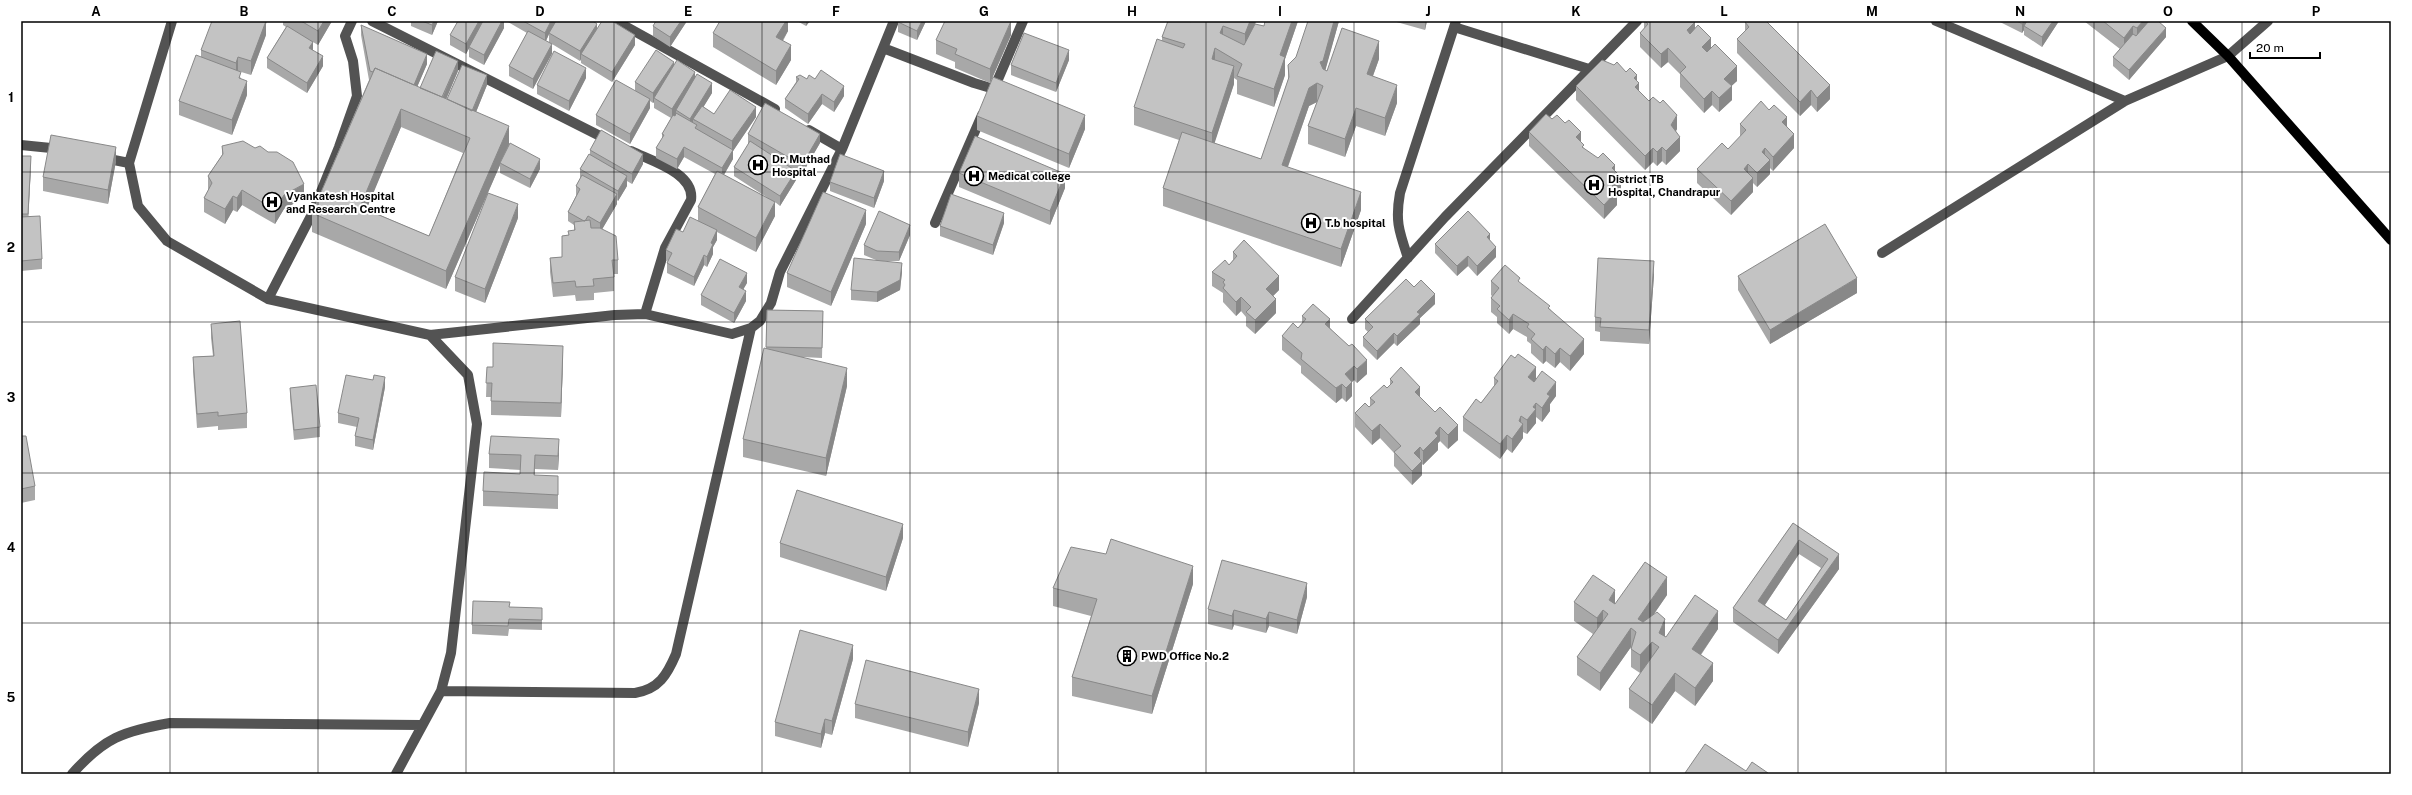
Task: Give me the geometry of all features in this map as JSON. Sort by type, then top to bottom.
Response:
[{"type":"main road","points":[[2192,21],[2228,56],[2391,240]]},
{"type":"street","points":[[172,21],[129,163],[138,206],[167,241],[268,299],[430,335],[595,316],[645,314],[732,334],[751,328],[760,321],[771,302],[780,272],[842,149],[894,21]]},
{"type":"street","points":[[268,299],[312,214],[339,147],[356,96],[353,61],[345,36],[352,21]]},
{"type":"street","points":[[372,21],[686,180],[692,193],[691,200],[664,248],[645,314]]},
{"type":"street","points":[[616,21],[787,117]]},
{"type":"street","points":[[935,224],[1023,21]]},
{"type":"street","points":[[1352,319],[1445,217],[1637,21]]},
{"type":"street","points":[[1936,21],[2125,101]]},
{"type":"street","points":[[1882,254],[2125,101],[2228,56],[2268,21]]},
{"type":"street","points":[[1408,258],[1398,227],[1396,214],[1400,193],[1455,24],[1589,70]]},
{"type":"street","points":[[883,48],[974,83],[994,89]]},
{"type":"street","points":[[801,125],[842,149]]},
{"type":"street","points":[[21,145],[69,151]]},
{"type":"street","points":[[91,156],[129,163]]},
{"type":"street","points":[[441,691],[635,693],[652,689],[660,682],[676,654],[751,328]]},
{"type":"street","points":[[396,774],[441,691],[451,653],[477,424],[468,375],[430,335]]},
{"type":"street","points":[[72,774],[102,744],[139,729],[170,723],[422,725]]},
{"type":"building","points":[[212,21],[266,21],[251,61],[238,57],[236,63],[201,50]]},
{"type":"building","points":[[301,21],[324,21],[318,31]]},
{"type":"building","points":[[422,21],[434,21],[432,25]]},
{"type":"building","points":[[458,21],[479,21],[466,44],[450,35]]},
{"type":"building","points":[[483,21],[502,21],[484,55],[469,47]]},
{"type":"building","points":[[523,21],[551,21],[545,33]]},
{"type":"building","points":[[556,21],[593,21],[597,24],[580,51],[549,33]]},
{"type":"building","points":[[602,21],[612,21],[635,35],[612,72],[581,54]]},
{"type":"building","points":[[656,21],[681,21],[670,37],[653,26]]},
{"type":"building","points":[[720,21],[786,21],[776,37],[791,45],[776,71],[713,33]]},
{"type":"building","points":[[922,21],[917,31],[898,22]]},
{"type":"building","points":[[945,21],[1011,21],[990,69],[955,54],[957,49],[936,40]]},
{"type":"building","points":[[1168,21],[1250,21],[1245,34],[1223,26],[1220,33],[1244,45],[1255,24],[1264,26],[1265,21],[1292,21],[1280,55],[1285,57],[1274,89],[1237,76],[1242,64],[1215,48],[1212,59],[1234,66],[1212,133],[1134,107],[1157,39],[1183,48],[1185,44],[1162,37]]},
{"type":"building","points":[[1308,21],[1334,21],[1323,61],[1320,62],[1323,69],[1327,71],[1342,28],[1379,41],[1367,74],[1397,85],[1385,118],[1356,108],[1345,139],[1308,126],[1323,86],[1317,83],[1309,88],[1282,165],[1361,192],[1341,249],[1163,188],[1182,132],[1261,159],[1289,77],[1288,65],[1296,57]]},
{"type":"building","points":[[1645,21],[1694,21],[1695,22],[1687,30],[1690,34],[1698,25],[1711,38],[1702,47],[1707,52],[1715,44],[1737,66],[1724,79],[1732,86],[1719,98],[1712,91],[1704,99],[1680,73],[1686,67],[1668,48],[1661,54],[1640,33],[1648,24]]},
{"type":"building","points":[[1766,21],[1830,85],[1817,98],[1811,90],[1800,102],[1737,39],[1749,27],[1745,22]]},
{"type":"building","points":[[2017,21],[2024,21],[2022,24]]},
{"type":"building","points":[[2027,21],[2053,21],[2042,37],[2024,26]]},
{"type":"building","points":[[2103,21],[2143,21],[2137,28],[2133,26],[2124,38]]},
{"type":"building","points":[[2149,21],[2158,21],[2166,28],[2129,70],[2113,57],[2133,34],[2136,36]]},
{"type":"building","points":[[361,25],[427,54],[414,85],[375,68],[373,72],[370,71]]},
{"type":"building","points":[[287,26],[313,42],[309,48],[323,56],[307,83],[267,58]]},
{"type":"building","points":[[528,31],[552,44],[533,79],[509,66]]},
{"type":"building","points":[[1024,33],[1069,50],[1056,83],[1011,65]]},
{"type":"building","points":[[656,50],[674,62],[653,93],[635,82]]},
{"type":"building","points":[[436,51],[458,61],[442,97],[420,88]]},
{"type":"building","points":[[554,51],[586,68],[569,101],[537,85]]},
{"type":"building","points":[[196,55],[241,72],[239,78],[247,81],[232,120],[179,101]]},
{"type":"building","points":[[677,60],[695,72],[672,109],[654,98]]},
{"type":"building","points":[[1602,60],[1614,65],[1617,62],[1626,72],[1630,68],[1637,75],[1634,78],[1639,83],[1635,87],[1649,101],[1653,97],[1660,103],[1663,100],[1677,115],[1671,125],[1680,137],[1666,151],[1662,147],[1657,152],[1653,148],[1645,156],[1576,86]]},
{"type":"building","points":[[462,65],[487,75],[472,111],[447,99]]},
{"type":"building","points":[[375,68],[509,126],[446,271],[312,213]],"holes":[[[401,109],[470,138],[429,236],[360,207]]]},
{"type":"building","points":[[821,70],[844,86],[834,102],[822,94],[808,114],[785,99],[799,79],[796,77],[800,75],[807,79],[809,75],[815,79]]},
{"type":"building","points":[[697,74],[712,83],[690,119],[676,110]]},
{"type":"building","points":[[993,77],[1085,115],[1069,154],[977,116]]},
{"type":"building","points":[[616,80],[650,99],[630,134],[596,115]]},
{"type":"building","points":[[730,90],[756,107],[732,141],[693,119],[702,106],[714,114]]},
{"type":"building","points":[[1761,101],[1769,110],[1774,105],[1787,117],[1782,122],[1794,134],[1773,157],[1765,148],[1762,152],[1770,160],[1757,173],[1748,164],[1744,169],[1753,178],[1731,201],[1697,169],[1722,143],[1728,149],[1746,130],[1740,124]]},
{"type":"building","points":[[765,103],[820,134],[802,165],[748,134]]},
{"type":"building","points":[[676,113],[697,125],[695,128],[733,150],[722,168],[684,147],[677,159],[656,148],[664,135],[662,134],[673,115],[675,116]]},
{"type":"building","points":[[1546,114],[1552,119],[1557,115],[1565,123],[1569,120],[1581,132],[1576,137],[1584,145],[1582,147],[1598,158],[1603,153],[1615,165],[1612,168],[1621,177],[1612,186],[1617,191],[1604,205],[1529,132]]},
{"type":"building","points":[[601,130],[643,154],[632,174],[590,150]]},
{"type":"building","points":[[51,135],[116,147],[108,190],[43,177]]},
{"type":"building","points":[[975,136],[1065,174],[1050,211],[959,173]]},
{"type":"building","points":[[243,141],[255,148],[260,146],[268,152],[277,152],[293,162],[304,184],[284,195],[275,210],[242,190],[237,198],[233,196],[225,209],[204,198],[212,183],[208,176],[223,154],[222,146]]},
{"type":"building","points":[[750,141],[796,171],[780,196],[734,167]]},
{"type":"building","points":[[510,143],[540,159],[530,179],[500,163]]},
{"type":"building","points":[[589,154],[627,176],[618,191],[580,169]]},
{"type":"building","points":[[840,154],[884,171],[874,198],[830,182]]},
{"type":"building","points":[[21,156],[31,156],[28,214],[21,214]]},
{"type":"building","points":[[717,171],[775,202],[756,238],[698,207]]},
{"type":"building","points":[[582,175],[617,194],[600,223],[588,216],[584,221],[568,212],[580,189],[576,186]]},
{"type":"building","points":[[823,192],[866,210],[831,292],[787,273]]},
{"type":"building","points":[[488,193],[518,204],[485,289],[455,277]]},
{"type":"building","points":[[951,194],[1004,213],[993,245],[940,226]]},
{"type":"building","points":[[879,211],[910,225],[899,252],[877,251],[864,245]]},
{"type":"building","points":[[1468,211],[1490,234],[1487,237],[1496,247],[1477,266],[1468,256],[1457,266],[1435,244]]},
{"type":"building","points":[[40,216],[42,259],[21,261],[21,217]]},
{"type":"building","points":[[690,217],[717,230],[707,257],[704,255],[694,277],[667,263],[672,253],[666,250],[676,229],[683,232]]},
{"type":"building","points":[[590,220],[591,228],[600,228],[616,236],[618,260],[612,260],[614,277],[593,279],[594,286],[576,287],[575,281],[553,283],[550,258],[562,257],[562,236],[569,235],[568,231],[575,230],[574,222]]},
{"type":"building","points":[[1825,224],[1857,278],[1770,330],[1738,276]]},
{"type":"building","points":[[1244,240],[1279,276],[1266,289],[1276,299],[1255,320],[1246,312],[1251,307],[1241,297],[1236,302],[1223,288],[1225,285],[1223,282],[1225,280],[1212,272],[1225,260],[1229,265],[1237,256],[1233,252]]},
{"type":"building","points":[[854,258],[902,263],[900,280],[877,292],[851,290]]},
{"type":"building","points":[[1598,258],[1654,261],[1649,330],[1600,327],[1601,318],[1595,317]]},
{"type":"building","points":[[720,259],[747,273],[739,287],[746,291],[734,313],[701,295]]},
{"type":"building","points":[[1505,265],[1520,278],[1518,281],[1550,306],[1548,308],[1584,339],[1570,356],[1560,348],[1555,354],[1546,346],[1543,350],[1531,339],[1535,334],[1527,327],[1529,324],[1513,314],[1509,320],[1497,309],[1500,306],[1491,298],[1499,288],[1491,281]]},
{"type":"building","points":[[1406,279],[1414,287],[1421,280],[1435,294],[1417,312],[1420,314],[1397,336],[1394,333],[1377,351],[1363,337],[1373,327],[1365,319]]},
{"type":"building","points":[[1313,304],[1330,319],[1325,324],[1349,346],[1352,344],[1367,360],[1357,369],[1354,366],[1345,374],[1352,382],[1346,388],[1342,384],[1336,388],[1301,359],[1302,353],[1282,336],[1293,323],[1298,328],[1306,319],[1302,316]]},
{"type":"building","points":[[767,310],[823,311],[822,348],[766,347]]},
{"type":"building","points":[[240,321],[247,413],[218,416],[218,412],[197,414],[193,357],[214,356],[211,324]]},
{"type":"building","points":[[493,343],[563,346],[561,403],[491,401],[492,383],[486,383],[487,367],[493,367]]},
{"type":"building","points":[[764,348],[847,368],[826,458],[743,439]]},
{"type":"building","points":[[1518,354],[1536,367],[1528,377],[1534,382],[1542,371],[1556,382],[1547,394],[1550,396],[1542,408],[1536,403],[1533,407],[1536,409],[1527,420],[1521,416],[1519,421],[1523,424],[1512,439],[1507,435],[1500,444],[1463,417],[1476,399],[1481,403],[1498,381],[1494,378],[1511,355],[1515,358]]},
{"type":"building","points":[[1401,367],[1420,387],[1415,392],[1435,412],[1440,407],[1458,425],[1448,435],[1440,427],[1435,433],[1438,436],[1423,451],[1420,447],[1414,453],[1422,461],[1412,471],[1394,452],[1401,446],[1380,424],[1372,431],[1355,413],[1365,403],[1369,407],[1375,402],[1370,398],[1384,385],[1387,388],[1393,382],[1390,379]]},
{"type":"building","points":[[346,375],[373,380],[374,375],[385,377],[373,440],[355,436],[359,418],[338,413]]},
{"type":"building","points":[[316,385],[320,427],[294,430],[290,388]]},
{"type":"building","points":[[21,436],[26,436],[35,486],[21,489]]},
{"type":"building","points":[[491,436],[559,439],[558,456],[535,455],[534,475],[558,476],[558,495],[483,491],[484,472],[520,474],[521,455],[489,454]]},
{"type":"building","points":[[797,490],[903,524],[886,577],[780,543]]},
{"type":"building","points":[[1793,523],[1839,554],[1778,640],[1733,608]],"holes":[[[1799,540],[1828,559],[1786,620],[1758,601]]]},
{"type":"building","name":"PWD Office No.2","points":[[1111,539],[1193,566],[1152,696],[1072,677],[1097,599],[1053,588],[1071,547],[1106,554]]},
{"type":"building","points":[[1222,560],[1307,583],[1297,620],[1269,612],[1266,619],[1234,610],[1232,616],[1208,609]]},
{"type":"building","points":[[1645,562],[1667,577],[1638,619],[1643,622],[1657,612],[1665,619],[1659,633],[1666,637],[1695,595],[1718,611],[1692,649],[1713,663],[1695,688],[1675,673],[1652,705],[1629,689],[1659,647],[1652,642],[1640,655],[1631,649],[1636,632],[1631,628],[1600,673],[1577,657],[1608,614],[1603,610],[1597,618],[1574,602],[1593,575],[1615,590],[1609,600],[1615,604]]},
{"type":"building","points":[[473,601],[510,602],[509,607],[542,608],[542,620],[509,619],[508,626],[472,625]]},
{"type":"building","points":[[800,630],[853,645],[832,721],[825,719],[821,734],[775,722]]},
{"type":"building","points":[[866,660],[979,689],[968,732],[855,704]]},
{"type":"building","points":[[1705,744],[1746,771],[1752,762],[1768,773],[1685,773]]},
{"type":"place","name":"Dr. Muthad Hospital","points":[[758,165]]},
{"type":"place","name":"Medical college","points":[[974,176]]},
{"type":"place","name":"District TB Hospital, Chandrapur","points":[[1594,185]]},
{"type":"place","name":"Vyankatesh Hospital and Research Centre","points":[[272,202]]},
{"type":"place","name":"T.b hospital","points":[[1311,223]]},
{"type":"place","name":"PWD Office No.2","points":[[1127,656]]}]
